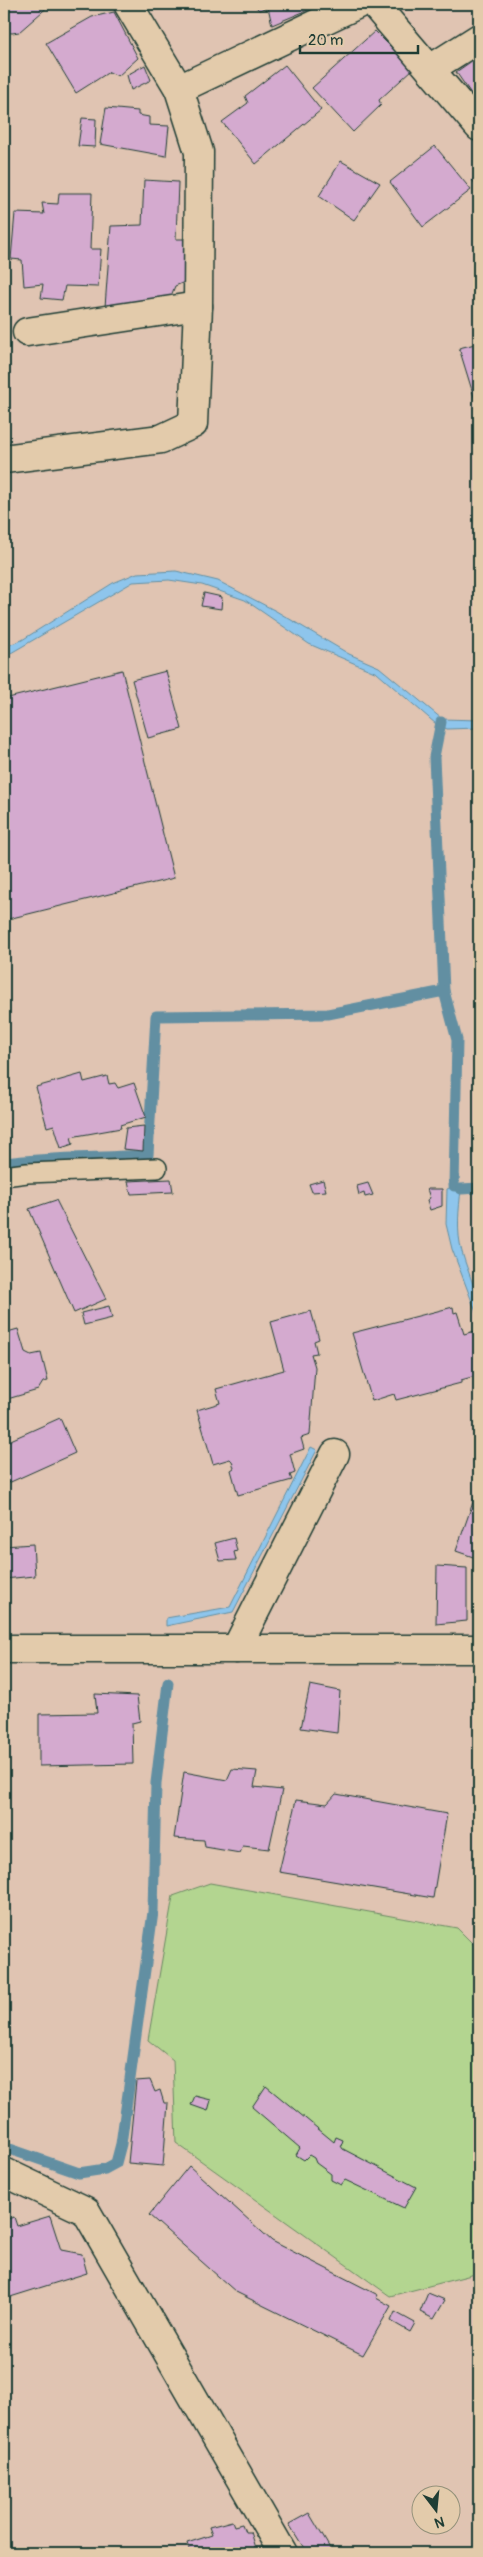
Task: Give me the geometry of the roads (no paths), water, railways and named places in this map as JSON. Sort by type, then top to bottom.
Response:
[{"type":"street","points":[[4,459],[161,439],[193,424],[198,306],[199,152],[179,89],[128,4]]},
{"type":"street","points":[[179,89],[358,4]]},
{"type":"street","points":[[374,4],[479,127]]},
{"type":"street","points":[[430,69],[479,38]]},
{"type":"street","points":[[27,332],[198,306]]},
{"type":"street","points":[[236,1649],[335,1454]]},
{"type":"street","points":[[4,1649],[479,1649]]},
{"type":"street","points":[[4,2172],[86,2211],[283,2553]]},
{"type":"lane","points":[[4,1176],[27,1173],[158,1168]]},
{"type":"water","points":[[176,571],[218,581],[276,611],[349,654],[379,667],[442,719],[479,720],[479,728],[447,729],[436,724],[377,673],[309,644],[245,600],[202,585],[169,580],[133,582],[4,657],[4,647],[22,640],[113,583],[137,573]]},
{"type":"water","points":[[454,1186],[461,1189],[458,1220],[459,1236],[475,1293],[479,1320],[452,1249],[446,1224],[447,1189]]},
{"type":"water","points":[[311,1447],[317,1450],[233,1612],[166,1626],[166,1618],[230,1607]]},
{"type":"waterway","points":[[441,722],[434,757],[444,991]]},
{"type":"waterway","points":[[4,1163],[148,1155],[156,1016],[328,1014],[444,991],[457,1040],[454,1186]]},
{"type":"waterway","points":[[461,1189],[479,1188]]},
{"type":"waterway","points":[[4,2147],[79,2173],[105,2169],[116,2163],[121,2144],[153,1912],[156,1783],[168,1683]]}]
